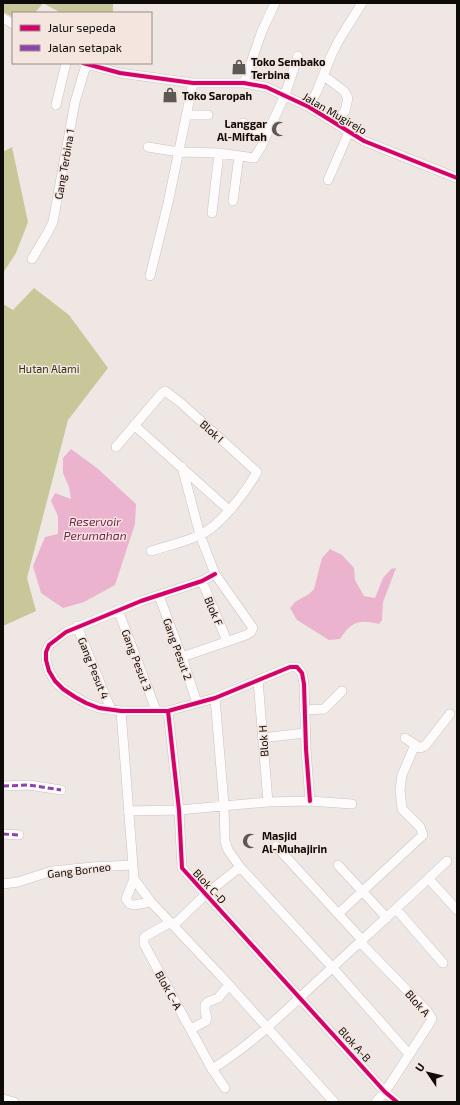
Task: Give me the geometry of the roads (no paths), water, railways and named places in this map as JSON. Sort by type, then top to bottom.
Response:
[{"type":"street","points":[[244,83],[262,31],[275,3]]},
{"type":"street","points":[[309,107],[336,46],[362,3]]},
{"type":"street","points":[[3,18],[12,23]]},
{"type":"street","points":[[148,147],[179,152],[219,153],[252,158],[255,157],[284,95],[298,56]]},
{"type":"street","points":[[56,105],[66,64]]},
{"type":"street","name":"Jalan Mugirejo","points":[[85,64],[120,73],[193,83],[244,83],[266,87],[309,107],[335,124],[376,146],[457,178]]},
{"type":"street","name":"Gang Terbina 1","points":[[32,260],[53,222],[75,102],[85,64]]},
{"type":"street","points":[[324,76],[344,91],[348,98],[345,111],[335,124]]},
{"type":"street","points":[[150,276],[168,203],[193,83]]},
{"type":"street","points":[[186,115],[208,115]]},
{"type":"street","points":[[242,123],[251,129],[266,133]]},
{"type":"street","points":[[328,180],[349,132]]},
{"type":"street","points":[[212,213],[219,153]]},
{"type":"street","points":[[233,201],[239,156]]},
{"type":"street","name":"Blok I","points":[[116,447],[165,391],[181,403],[257,472],[222,519],[213,527],[200,535],[151,551]]},
{"type":"street","points":[[134,425],[229,510]]},
{"type":"street","points":[[182,467],[200,535],[215,574],[253,628],[249,634],[182,657]]},
{"type":"street","points":[[215,574],[202,581],[118,610],[77,626],[66,632],[49,646],[46,652],[46,660],[50,671],[55,681],[75,697],[86,703],[111,710],[121,711],[168,711],[216,698],[258,680],[290,668],[297,667],[302,673],[303,678],[310,801]]},
{"type":"street","name":"Blok F","points":[[202,581],[227,641]]},
{"type":"street","name":"Gang Pesut 2","points":[[159,596],[182,657],[197,703]]},
{"type":"street","name":"Gang Pesut 3","points":[[118,610],[156,710]]},
{"type":"street","name":"Gang Pesut 4","points":[[77,626],[111,710]]},
{"type":"street","name":"Blok H","points":[[258,680],[268,802]]},
{"type":"street","points":[[304,710],[324,709],[342,691]]},
{"type":"street","points":[[216,698],[224,806],[225,841],[228,850],[240,867],[332,967],[409,1054]]},
{"type":"street","points":[[121,711],[134,880],[151,902],[229,985],[334,1102]]},
{"type":"street","name":"Blok C-D","points":[[168,711],[179,810],[182,868],[300,997]]},
{"type":"street","points":[[406,738],[420,748],[426,746],[450,714]]},
{"type":"street","points":[[262,738],[305,733]]},
{"type":"street","points":[[338,914],[423,835],[420,826],[402,809],[400,790],[402,775],[415,745]]},
{"type":"street","points":[[3,786],[29,785],[61,790]]},
{"type":"street","points":[[128,811],[179,810],[268,802],[310,801],[352,804]]},
{"type":"street","points":[[3,834],[19,835]]},
{"type":"street","points":[[276,846],[362,942]]},
{"type":"street","points":[[212,1069],[232,1056],[267,1027],[332,967],[362,942],[448,861]]},
{"type":"street","name":"Gang Borneo","points":[[3,884],[18,882],[52,871],[132,865]]},
{"type":"street","points":[[338,865],[387,918]]},
{"type":"street","points":[[172,923],[240,867]]},
{"type":"street","points":[[428,879],[457,910]]},
{"type":"street","points":[[134,880],[126,896],[127,902],[134,905],[151,902]]},
{"type":"street","points":[[396,909],[443,964]]},
{"type":"street","name":"Blok C-A","points":[[172,923],[146,936],[144,941],[147,950],[212,1069],[225,1088]]},
{"type":"street","name":"Blok A","points":[[362,942],[431,1016],[431,1021],[385,1092],[376,1102]]},
{"type":"street","points":[[191,1029],[206,1021],[205,1006],[208,1002],[218,998],[229,985]]},
{"type":"street","name":"Blok A-B","points":[[300,997],[385,1092],[397,1102]]},
{"type":"water","name":"Reservoir Perumahan","points":[[71,449],[97,468],[136,504],[135,524],[115,585],[84,602],[63,608],[41,593],[33,566],[45,537],[58,534],[58,516],[51,501],[55,493],[71,499],[69,487],[63,473],[63,458]]},
{"type":"water","points":[[330,549],[342,555],[354,568],[355,580],[364,596],[375,598],[383,578],[391,569],[396,568],[383,602],[382,620],[379,624],[366,622],[356,623],[348,628],[340,639],[329,640],[297,620],[290,608],[295,602],[309,594],[314,589],[322,558]]},
{"type":"place","name":"Toko Sembako Terbina","points":[[239,67]]},
{"type":"place","name":"Toko Saropah","points":[[170,95]]},
{"type":"place","name":"Langgar Al-Miftah","points":[[279,129]]},
{"type":"place","name":"Masjid Al-Muhajirin","points":[[250,841]]},
{"type":"park label","name":"Hutan Alami","points":[[49,368]]}]
